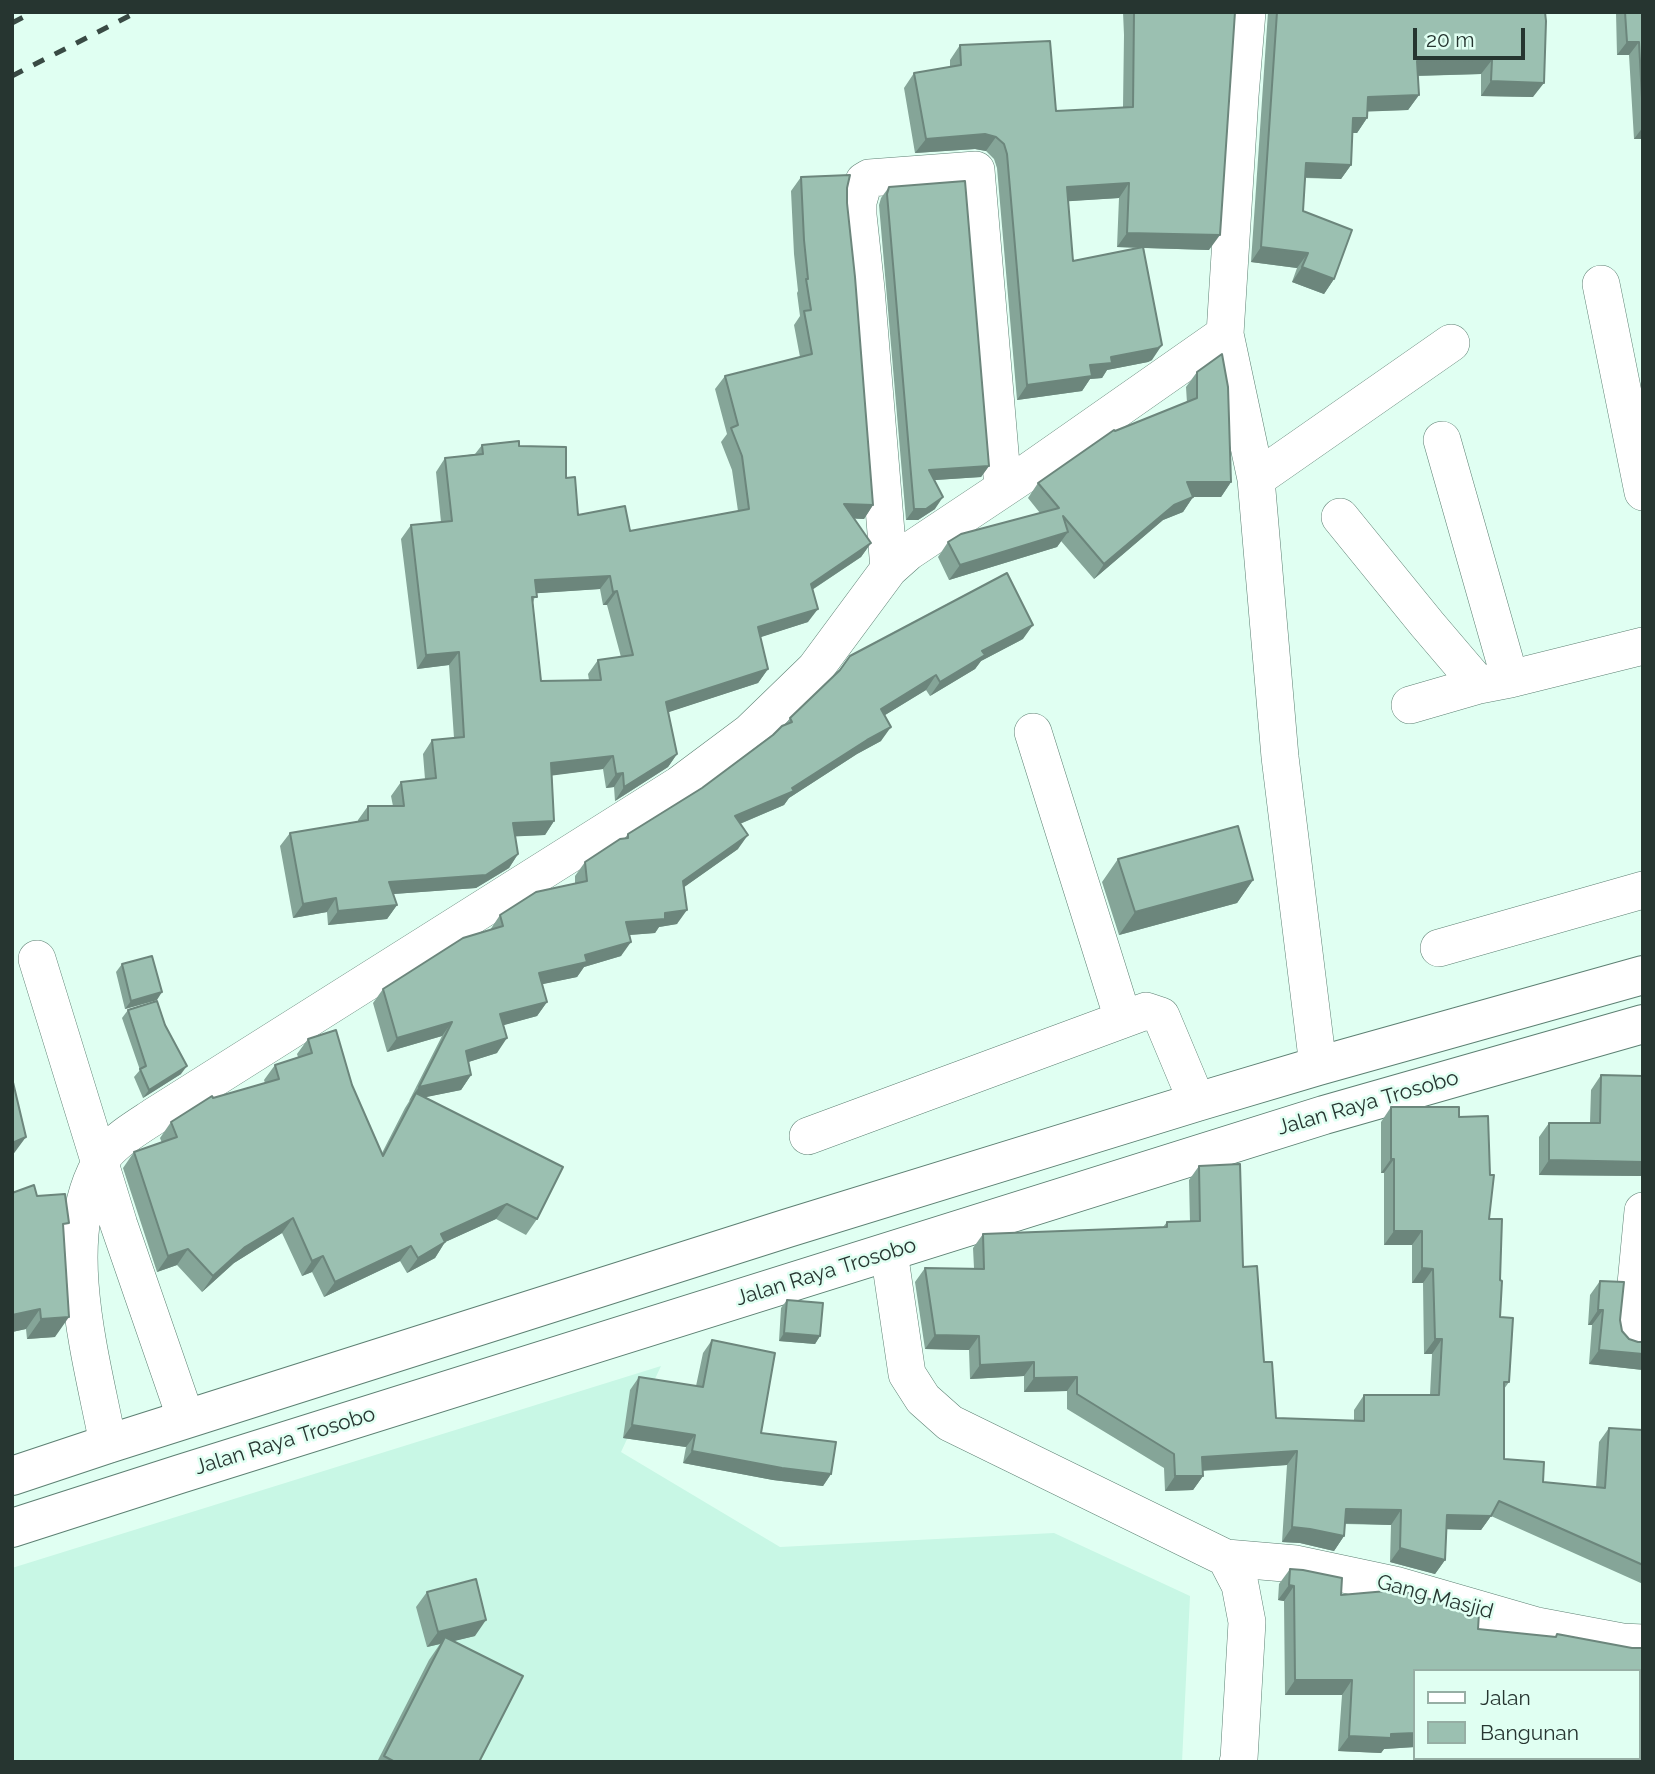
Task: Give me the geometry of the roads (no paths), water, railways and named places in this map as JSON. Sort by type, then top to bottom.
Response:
[{"type":"highway","points":[[12,1476],[788,1228],[1197,1102],[1643,975]]},
{"type":"highway","name":"Jalan Raya Trosobo","points":[[12,1528],[1324,1115],[1643,1024]]},
{"type":"street","points":[[1247,12],[1225,334],[1256,479],[1280,757],[1318,1066]]},
{"type":"street","points":[[889,569],[858,215],[858,202],[864,181],[869,178],[976,170],[1003,488]]},
{"type":"street","points":[[1601,284],[1643,492]]},
{"type":"street","points":[[108,1444],[81,1306],[79,1242],[82,1212],[89,1186],[104,1156],[127,1135],[156,1115],[678,785],[750,732],[815,669],[889,569],[908,552],[1225,334]]},
{"type":"street","points":[[1256,479],[1451,343]]},
{"type":"street","points":[[1442,440],[1494,682]]},
{"type":"street","points":[[1340,517],[1427,624],[1494,682]]},
{"type":"street","points":[[1410,705],[1643,646]]},
{"type":"street","points":[[1033,732],[1123,1018]]},
{"type":"street","points":[[1439,948],[1643,890]]},
{"type":"street","points":[[37,959],[100,1164],[186,1419]]},
{"type":"street","points":[[808,1136],[1146,1011],[1161,1016],[1197,1102]]},
{"type":"street","points":[[1631,1336],[1643,1210]]},
{"type":"street","points":[[889,1252],[907,1374],[923,1399],[950,1423],[1226,1558],[1240,1585],[1247,1622],[1240,1761]]},
{"type":"street","name":"Gang Masjid","points":[[1226,1558],[1296,1564],[1395,1585],[1537,1626],[1622,1642],[1643,1643]]},
{"type":"railway","points":[[12,23],[33,12]]},
{"type":"railway","points":[[12,76],[137,12]]}]
